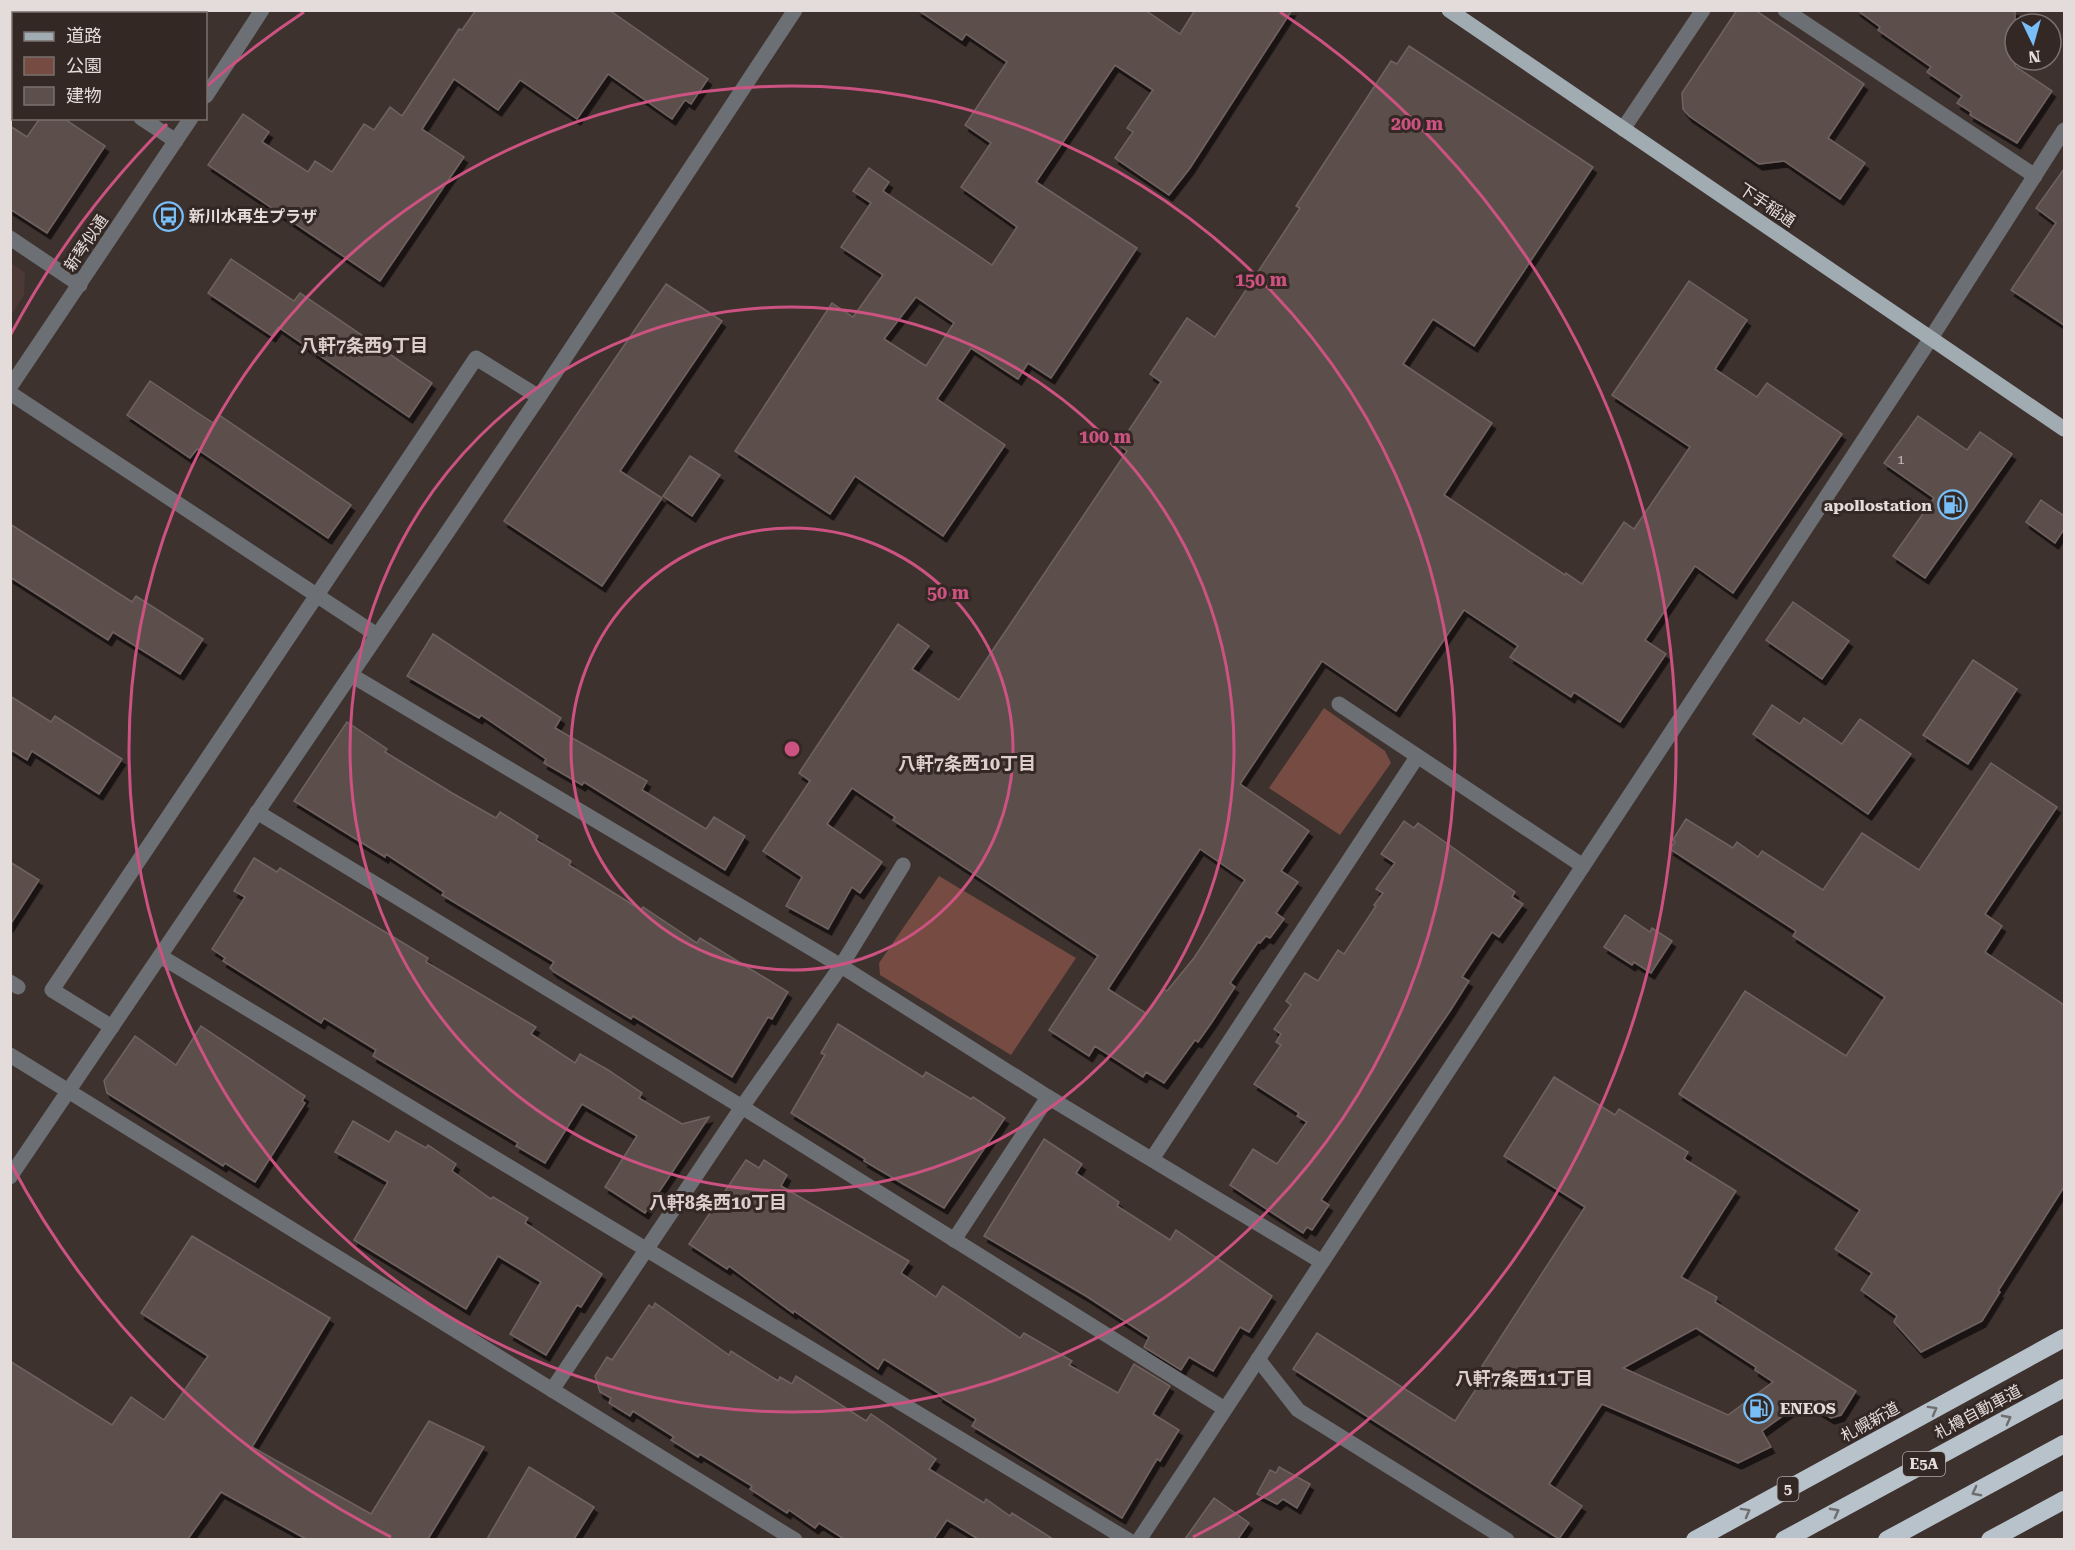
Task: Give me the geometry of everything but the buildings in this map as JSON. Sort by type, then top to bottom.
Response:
[{"type":"highway","name":"札幌新道","points":[[1695,1539],[2064,1338]]},
{"type":"highway","name":"札樽自動車道","points":[[1784,1539],[2064,1388]]},
{"type":"highway","points":[[1887,1539],[2064,1444]]},
{"type":"highway","points":[[1990,1539],[2064,1500]]},
{"type":"main road","name":"下手稲通","points":[[1449,10],[2064,429]]},
{"type":"street","points":[[207,94],[262,10]]},
{"type":"street","points":[[10,1177],[539,397],[795,10]]},
{"type":"street","points":[[1623,129],[1703,10]]},
{"type":"street","points":[[1785,10],[2035,176]]},
{"type":"street","points":[[144,120],[176,141]]},
{"type":"street","name":"新琴似通","points":[[10,387],[190,120]]},
{"type":"street","points":[[1139,1539],[1931,338],[2064,130]]},
{"type":"street","points":[[10,238],[80,285]]},
{"type":"street","points":[[112,1027],[52,990],[476,358],[539,397]]},
{"type":"street","points":[[10,393],[377,635]]},
{"type":"street","points":[[351,675],[841,966],[1048,1097],[1322,1262]]},
{"type":"street","points":[[1339,704],[1583,866]]},
{"type":"street","points":[[1152,1160],[1416,757]]},
{"type":"street","points":[[257,812],[742,1107],[1225,1409]]},
{"type":"street","points":[[552,1390],[742,1107],[841,966],[903,865]]},
{"type":"street","points":[[160,956],[1128,1539]]},
{"type":"street","points":[[10,1054],[68,1092],[795,1539]]},
{"type":"street","points":[[954,1240],[1048,1097]]},
{"type":"street","points":[[1257,1359],[1298,1410],[1507,1539]]},
{"type":"shaded area","points":[[11,263],[25,273],[24,295],[11,316]]},
{"type":"green space","points":[[1324,708],[1385,751],[1391,763],[1340,835],[1269,788]]},
{"type":"green space","points":[[939,876],[1076,958],[1011,1055],[880,975],[879,963]]},
{"type":"place","name":"新川水再生プラザ","points":[[168,216]]},
{"type":"place","name":"apollostation","points":[[1953,505]]},
{"type":"place","name":"ENEOS","points":[[1759,1408]]},
{"type":"district","name":"八軒7条西9丁目","points":[[364,345]]},
{"type":"district","name":"八軒7条西10丁目","points":[[967,763]]},
{"type":"district","name":"八軒8条西10丁目","points":[[718,1202]]},
{"type":"district","name":"八軒7条西11丁目","points":[[1524,1378]]}]
